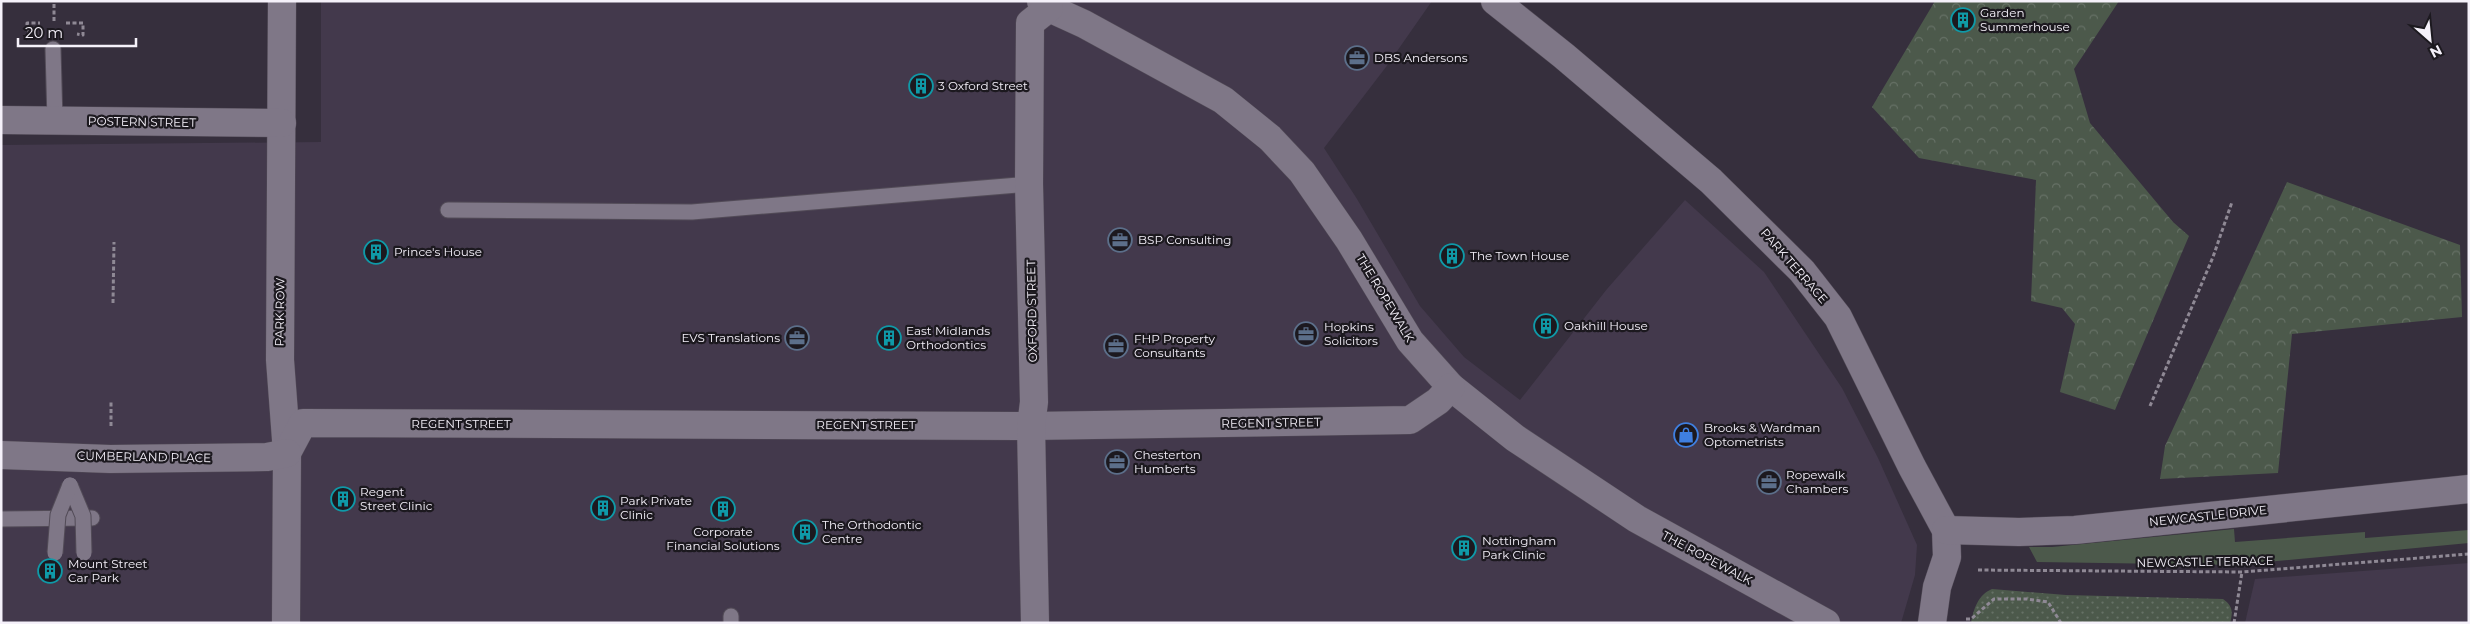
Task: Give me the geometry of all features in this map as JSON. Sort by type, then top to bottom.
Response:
[{"type":"street","name":"PARK ROW","points":[[282,1],[280,360],[287,454],[286,623]]},
{"type":"street","name":"PARK TERRACE","points":[[1495,1],[1564,56],[1711,181],[1802,271],[1838,317],[1912,467],[1946,530],[1946,557],[1933,619]]},
{"type":"street","name":"OXFORD STREET","points":[[1035,623],[1031,426],[1034,402],[1029,184],[1030,23],[1045,5]]},
{"type":"street","name":"THE ROPEWALK","points":[[1045,5],[1084,24],[1223,100],[1270,138],[1302,172],[1349,240],[1410,341],[1451,387],[1515,438],[1636,519],[1826,623]]},
{"type":"street","name":"POSTERN STREET","points":[[1,120],[282,123]]},
{"type":"street","name":"REGENT STREET","points":[[287,454],[303,423],[1031,426],[1410,420],[1438,401],[1451,387]]},
{"type":"street","name":"CUMBERLAND PLACE","points":[[1,456],[72,456],[110,459],[257,457],[287,454]]},
{"type":"street","name":"NEWCASTLE DRIVE","points":[[1946,530],[2019,532],[2075,530],[2469,489]]},
{"type":"lane","points":[[54,49],[55,121]]},
{"type":"lane","points":[[448,210],[692,212],[1029,184]]},
{"type":"lane","points":[[55,553],[58,514],[70,486],[72,456]]},
{"type":"lane","points":[[70,486],[83,516],[84,553]]},
{"type":"lane","points":[[1,519],[92,518]]},
{"type":"path","points":[[54,1],[54,12]]},
{"type":"path","points":[[2150,406],[2213,257],[2232,202]]},
{"type":"path","points":[[113,303],[114,242]]},
{"type":"path","name":"NEWCASTLE TERRACE","points":[[1942,569],[2085,572],[2242,572],[2469,554]]},
{"type":"path","points":[[2234,623],[2242,572]]},
{"type":"path","points":[[1933,619],[1971,619],[1994,599],[2027,599],[2048,602],[2062,623]]},
{"type":"shaded area","points":[[321,1],[1432,1],[1386,67],[1324,148],[1357,199],[1420,306],[1464,357],[1520,400],[1607,289],[1685,200],[1764,272],[1842,388],[1878,458],[1917,545],[1915,575],[1901,623],[1,623],[1,145],[321,142]]},
{"type":"shaded area","points":[[2469,563],[2469,623],[2245,623],[2255,579]]},
{"type":"green space","points":[[1935,1],[2119,1],[2074,69],[2090,123],[2173,222],[2189,236],[2115,410],[2060,392],[2075,324],[2062,308],[2031,301],[2036,180],[1919,158],[1872,107]]},
{"type":"green space","points":[[2287,182],[2460,245],[2462,317],[2292,334],[2278,473],[2160,479],[2165,446]]},
{"type":"green space","points":[[2234,529],[2235,542],[2365,532],[2365,538],[2469,530],[2469,543],[2234,565],[2037,562],[2029,547],[2052,547]]},
{"type":"green space","points":[[1992,589],[2066,595],[2223,599],[2230,607],[2232,616],[2230,623],[1971,623],[1980,598]]},
{"type":"place","name":"Garden Summerhouse","points":[[1963,20]]},
{"type":"place","name":"DBS Andersons","points":[[1357,58]]},
{"type":"place","name":"3 Oxford Street","points":[[921,86]]},
{"type":"place","name":"BSP Consulting","points":[[1120,240]]},
{"type":"place","name":"Prince's House","points":[[376,252]]},
{"type":"place","name":"The Town House","points":[[1452,256]]},
{"type":"place","name":"Oakhill House","points":[[1546,326]]},
{"type":"place","name":"Hopkins Solicitors","points":[[1306,334]]},
{"type":"place","name":"EVS Translations","points":[[797,338]]},
{"type":"place","name":"East Midlands Orthodontics","points":[[889,338]]},
{"type":"place","name":"FHP Property Consultants","points":[[1116,346]]},
{"type":"place","name":"Brooks & Wardman Optometrists","points":[[1686,435]]},
{"type":"place","name":"Chesterton Humberts","points":[[1117,462]]},
{"type":"place","name":"Ropewalk Chambers","points":[[1769,482]]},
{"type":"place","name":"Regent Street Clinic","points":[[343,499]]},
{"type":"place","name":"Park Private Clinic","points":[[603,508]]},
{"type":"place","name":"Corporate Financial Solutions","points":[[723,509]]},
{"type":"place","name":"The Orthodontic Centre","points":[[805,532]]},
{"type":"place","name":"Nottingham Park Clinic","points":[[1464,548]]},
{"type":"place","name":"Mount Street Car Park","points":[[50,571]]}]
